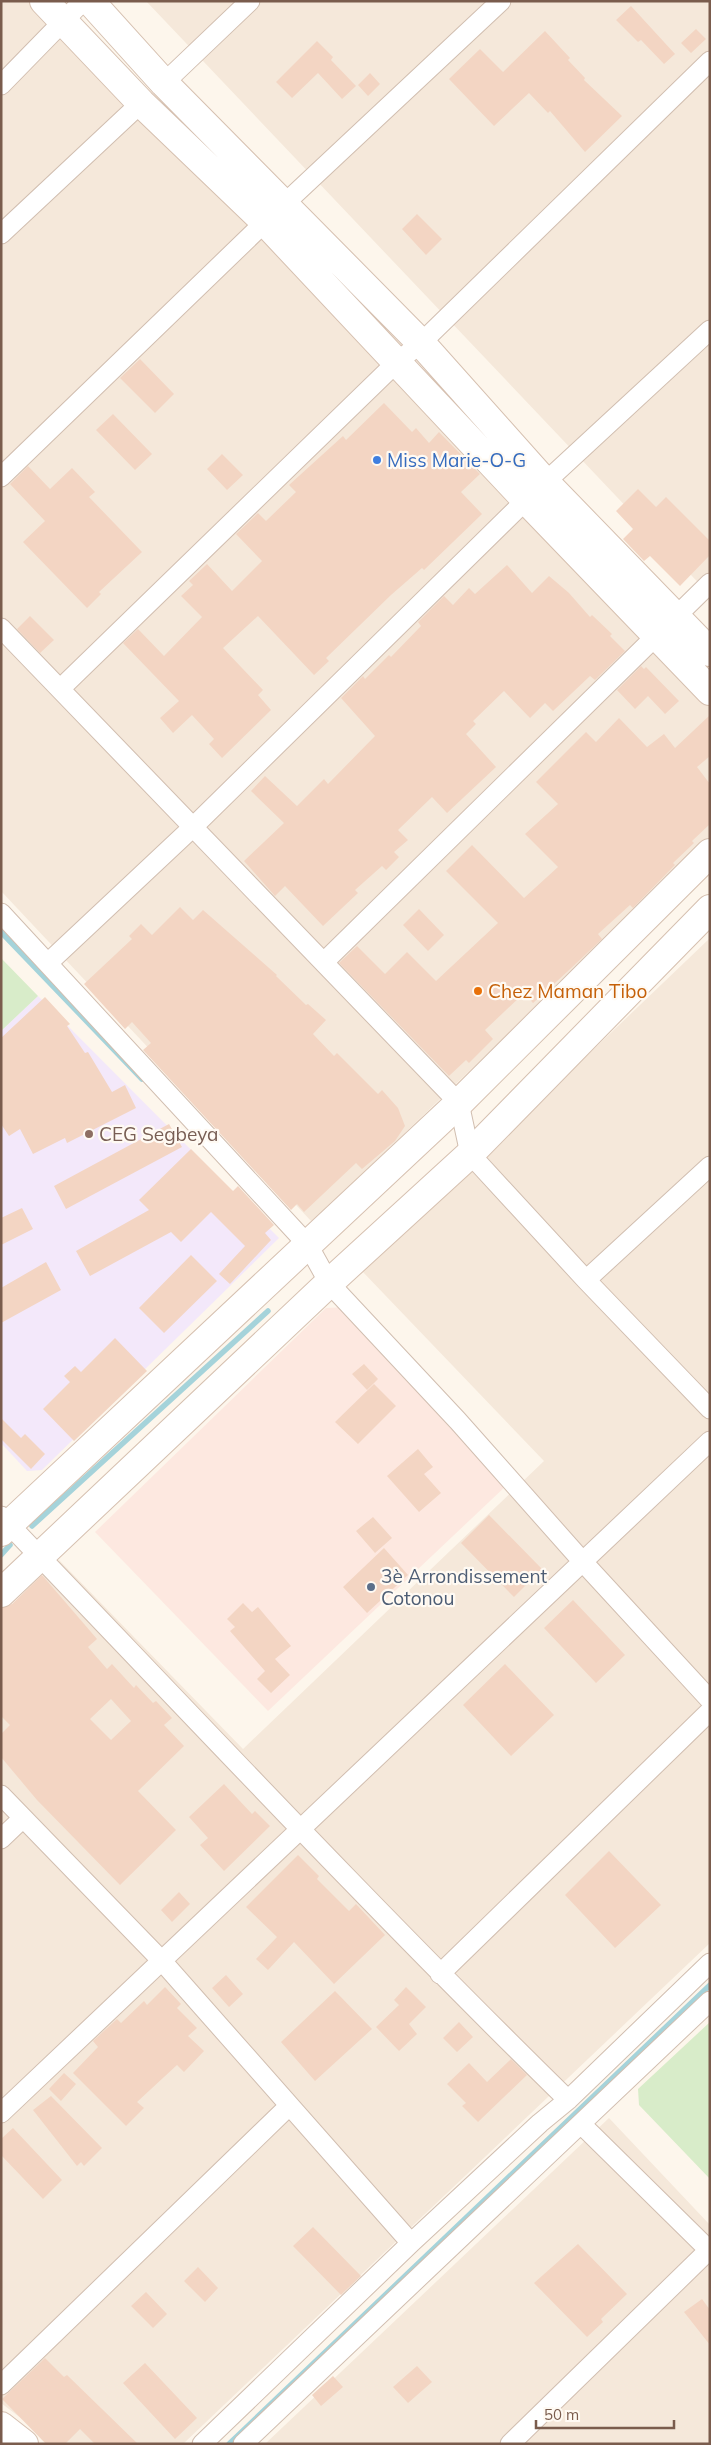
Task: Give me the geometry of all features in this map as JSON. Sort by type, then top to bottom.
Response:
[{"type":"street","points":[[44,1],[141,103],[265,222],[526,500],[666,626],[710,652]]},
{"type":"street","points":[[1,85],[83,1]]},
{"type":"street","points":[[90,1],[164,82],[421,343],[546,482],[666,626],[710,691]]},
{"type":"street","points":[[164,82],[250,1]]},
{"type":"street","points":[[1,477],[265,222],[501,1]]},
{"type":"street","points":[[60,689],[397,362],[421,343],[710,62]]},
{"type":"street","points":[[1,234],[141,103]]},
{"type":"street","points":[[48,963],[193,827],[526,500],[710,330]]},
{"type":"street","points":[[324,962],[710,584]]},
{"type":"street","points":[[1,628],[459,1102],[470,1154],[586,1280],[710,1409]]},
{"type":"street","points":[[568,2100],[440,1974],[300,1831],[40,1556],[4,1524],[308,1245],[459,1102],[710,853]]},
{"type":"street","points":[[1,1593],[329,1283],[470,1154],[710,909]]},
{"type":"street","points":[[1,913],[308,1245],[329,1283],[458,1421],[583,1562],[710,1700]]},
{"type":"street","points":[[586,1280],[710,1166]]},
{"type":"street","points":[[1,2112],[710,1441]]},
{"type":"street","points":[[440,1974],[710,1711]]},
{"type":"street","points":[[1,1795],[162,1961],[411,2243]]},
{"type":"street","points":[[1,1839],[23,1818]]},
{"type":"street","points":[[202,2444],[411,2243],[540,2123],[568,2100],[710,1963]]},
{"type":"street","points":[[243,2444],[559,2142],[582,2124],[710,2001]]},
{"type":"street","points":[[1,2384],[289,2106]]},
{"type":"street","points":[[510,2444],[709,2250],[582,2124]]},
{"type":"street","points":[[1,2426],[24,2444]]},
{"type":"shaded area","points":[[1,1],[48,1],[710,696],[710,840],[312,1222],[1,891]]},
{"type":"shaded area","points":[[146,1],[710,1],[710,595]]},
{"type":"shaded area","points":[[710,938],[710,1943],[183,2444],[55,2444],[1,2403],[1,1615],[59,1560],[243,1749],[544,1461],[362,1271]]},
{"type":"shaded area","name":"CEG Segbeya","points":[[38,996],[279,1238],[42,1470],[27,1471],[1,1443],[1,1031]]},
{"type":"shaded area","points":[[347,1307],[508,1484],[268,1711],[95,1532],[326,1308]]},
{"type":"shaded area","points":[[609,2118],[710,2225],[710,2444],[265,2444]]},
{"type":"green space","points":[[1,958],[38,996],[1,1031]]},
{"type":"green space","points":[[710,2022],[710,2179],[639,2105],[638,2089]]},
{"type":"building","points":[[631,6],[675,54],[664,64],[641,40],[638,42],[616,20]]},
{"type":"building","points":[[696,29],[706,39],[691,53],[681,43]]},
{"type":"building","points":[[545,31],[570,58],[568,60],[585,78],[584,80],[622,116],[585,152],[550,111],[548,113],[529,93],[494,126],[449,79],[480,49],[503,72]]},
{"type":"building","points":[[317,41],[333,57],[331,60],[356,86],[342,99],[318,73],[292,98],[276,82]]},
{"type":"building","points":[[370,73],[380,84],[368,96],[358,85]]},
{"type":"building","points":[[417,214],[442,239],[426,255],[402,229]]},
{"type":"building","points":[[140,359],[174,394],[155,413],[120,378]]},
{"type":"building","points":[[384,403],[412,432],[416,428],[429,443],[439,432],[480,474],[461,492],[482,514],[424,570],[422,568],[391,595],[326,658],[329,661],[314,675],[258,616],[223,648],[263,690],[258,695],[271,710],[222,758],[209,744],[214,739],[192,715],[173,733],[160,718],[179,701],[123,643],[138,629],[164,656],[202,617],[181,596],[193,585],[189,581],[207,564],[232,591],[262,561],[236,534],[258,513],[266,521],[296,492],[289,485],[343,436],[346,440]]},
{"type":"building","points":[[113,414],[152,454],[135,470],[96,430]]},
{"type":"building","points":[[222,454],[243,475],[227,490],[207,469]]},
{"type":"building","points":[[28,466],[50,489],[72,468],[95,492],[89,497],[142,552],[99,592],[101,594],[87,608],[23,542],[45,521],[10,484]]},
{"type":"building","points":[[638,489],[656,507],[666,497],[710,541],[710,555],[680,586],[650,556],[644,561],[623,539],[633,529],[616,511]]},
{"type":"building","points":[[507,565],[532,593],[549,576],[569,593],[590,617],[592,615],[612,634],[610,636],[625,651],[595,680],[590,676],[553,711],[545,703],[530,718],[504,691],[473,721],[476,724],[466,734],[496,767],[447,813],[432,797],[398,830],[408,840],[394,852],[399,857],[386,870],[382,866],[355,890],[358,893],[323,926],[285,886],[275,896],[244,861],[284,823],[251,791],[265,776],[297,806],[324,779],[328,784],[375,736],[341,698],[363,676],[365,679],[389,655],[391,657],[421,626],[418,622],[444,596],[453,605],[469,588],[475,594]]},
{"type":"building","points":[[30,616],[54,640],[40,653],[17,629]]},
{"type":"building","points":[[641,666],[644,669],[646,667],[679,701],[665,714],[648,696],[635,709],[617,690]]},
{"type":"building","points":[[710,715],[710,756],[697,767],[710,784],[710,824],[673,863],[675,865],[633,908],[630,905],[598,934],[602,939],[567,972],[533,1003],[524,993],[485,1030],[493,1039],[469,1063],[466,1060],[449,1076],[339,963],[357,946],[385,974],[407,952],[436,981],[498,923],[446,871],[472,845],[524,898],[558,867],[525,834],[558,804],[536,782],[586,732],[596,742],[619,718],[647,747],[664,734],[675,748]]},
{"type":"building","points":[[180,907],[193,920],[203,910],[277,975],[306,1005],[308,1004],[326,1020],[313,1034],[334,1056],[337,1053],[378,1094],[382,1090],[398,1108],[405,1126],[395,1141],[362,1169],[356,1163],[304,1212],[297,1204],[291,1210],[143,1050],[151,1043],[132,1022],[125,1029],[84,984],[132,939],[129,936],[141,924],[152,935]]},
{"type":"building","points":[[419,909],[444,935],[428,951],[403,925]]},
{"type":"building","points":[[45,997],[70,1024],[67,1026],[85,1053],[88,1052],[112,1092],[125,1085],[136,1108],[67,1143],[65,1138],[33,1154],[20,1129],[9,1136],[1,1124],[1,1038]]},
{"type":"building","points":[[169,1124],[182,1147],[66,1209],[54,1186]]},
{"type":"building","points":[[191,1149],[233,1191],[238,1186],[274,1225],[265,1233],[271,1240],[230,1284],[219,1274],[245,1246],[211,1212],[181,1242],[171,1232],[90,1276],[76,1251],[149,1210],[139,1200]]},
{"type":"building","points":[[22,1208],[33,1229],[1,1245],[1,1218]]},
{"type":"building","points":[[191,1255],[217,1281],[164,1333],[139,1308]]},
{"type":"building","points":[[46,1262],[61,1290],[1,1323],[1,1288]]},
{"type":"building","points":[[115,1338],[147,1371],[74,1441],[43,1409],[70,1382],[64,1376],[75,1366],[81,1372]]},
{"type":"building","points":[[364,1364],[378,1379],[367,1390],[352,1374]]},
{"type":"building","points":[[374,1384],[396,1406],[358,1444],[335,1422]]},
{"type":"building","points":[[1,1418],[21,1438],[25,1434],[45,1454],[31,1469],[1,1439]]},
{"type":"building","points":[[418,1449],[433,1467],[424,1474],[441,1493],[419,1512],[387,1476]]},
{"type":"building","points":[[489,1515],[542,1569],[514,1597],[461,1543]]},
{"type":"building","points":[[373,1517],[392,1538],[375,1553],[356,1531]]},
{"type":"building","points":[[384,1548],[408,1575],[367,1613],[343,1587]]},
{"type":"building","points":[[42,1575],[97,1639],[88,1647],[107,1669],[112,1664],[134,1688],[136,1685],[153,1703],[156,1701],[172,1718],[164,1725],[184,1746],[138,1791],[176,1830],[120,1885],[37,1800],[1,1757],[1,1734],[10,1725],[1,1716],[1,1608],[12,1604]],"holes":[[[111,1699],[131,1721],[111,1740],[90,1719]]]},
{"type":"building","points":[[573,1600],[625,1655],[596,1683],[544,1628]]},
{"type":"building","points":[[243,1603],[252,1612],[258,1607],[291,1646],[275,1659],[290,1675],[271,1693],[257,1679],[265,1671],[230,1631],[235,1627],[227,1619]]},
{"type":"building","points":[[505,1664],[554,1715],[511,1756],[463,1705]]},
{"type":"building","points":[[224,1784],[252,1814],[255,1811],[270,1826],[224,1871],[200,1845],[208,1838],[189,1817]]},
{"type":"building","points":[[609,1851],[661,1905],[615,1948],[565,1895]]},
{"type":"building","points":[[298,1855],[319,1876],[317,1879],[349,1911],[356,1904],[385,1935],[334,1984],[294,1942],[268,1970],[256,1959],[277,1937],[246,1907]]},
{"type":"building","points":[[179,1892],[190,1904],[172,1922],[161,1910]]},
{"type":"building","points":[[226,1975],[243,1994],[229,2007],[212,1988]]},
{"type":"building","points":[[165,1987],[181,2004],[177,2008],[197,2028],[188,2036],[204,2051],[184,2072],[177,2065],[137,2102],[144,2108],[126,2126],[73,2073],[98,2047],[93,2041],[117,2019],[121,2023],[144,2001],[147,2005]]},
{"type":"building","points":[[406,1987],[426,2007],[409,2024],[417,2034],[399,2051],[376,2027],[399,2005],[394,2000]]},
{"type":"building","points":[[335,1991],[372,2029],[315,2081],[281,2042]]},
{"type":"building","points":[[459,2022],[473,2037],[457,2052],[443,2038]]},
{"type":"building","points":[[511,2059],[527,2075],[478,2122],[462,2106],[466,2103],[447,2084],[469,2063],[487,2082]]},
{"type":"building","points":[[64,2073],[76,2084],[61,2101],[49,2089]]},
{"type":"building","points":[[51,2096],[102,2148],[84,2166],[81,2162],[77,2166],[33,2110]]},
{"type":"building","points":[[13,2128],[62,2180],[43,2199],[1,2155],[1,2139]]},
{"type":"building","points":[[313,2227],[361,2276],[341,2295],[293,2246]]},
{"type":"building","points":[[578,2244],[627,2294],[601,2319],[603,2322],[587,2337],[534,2283]]},
{"type":"building","points":[[198,2267],[218,2288],[205,2302],[184,2281]]},
{"type":"building","points":[[146,2292],[167,2314],[153,2328],[131,2306]]},
{"type":"building","points":[[702,2299],[710,2310],[710,2345],[684,2312]]},
{"type":"building","points":[[45,2358],[64,2377],[67,2375],[138,2444],[95,2444],[80,2429],[65,2444],[46,2444],[2,2399]]},
{"type":"building","points":[[145,2363],[197,2418],[175,2439],[123,2383]]},
{"type":"building","points":[[417,2366],[432,2382],[408,2403],[393,2387]]},
{"type":"building","points":[[333,2376],[343,2387],[321,2406],[312,2395]]},
{"type":"waterway","points":[[1,932],[142,1079]]},
{"type":"waterway","points":[[32,1526],[268,1311]]},
{"type":"waterway","points":[[1,1555],[10,1545]]},
{"type":"waterway","points":[[229,2444],[710,1985]]},
{"type":"place","name":"Miss Marie-O-G","points":[[377,460]]},
{"type":"place","name":"Chez Maman Tibo","points":[[478,991]]},
{"type":"place","name":"CEG Segbeya","points":[[89,1134]]},
{"type":"place","name":"3è Arrondissement Cotonou","points":[[371,1587]]}]
